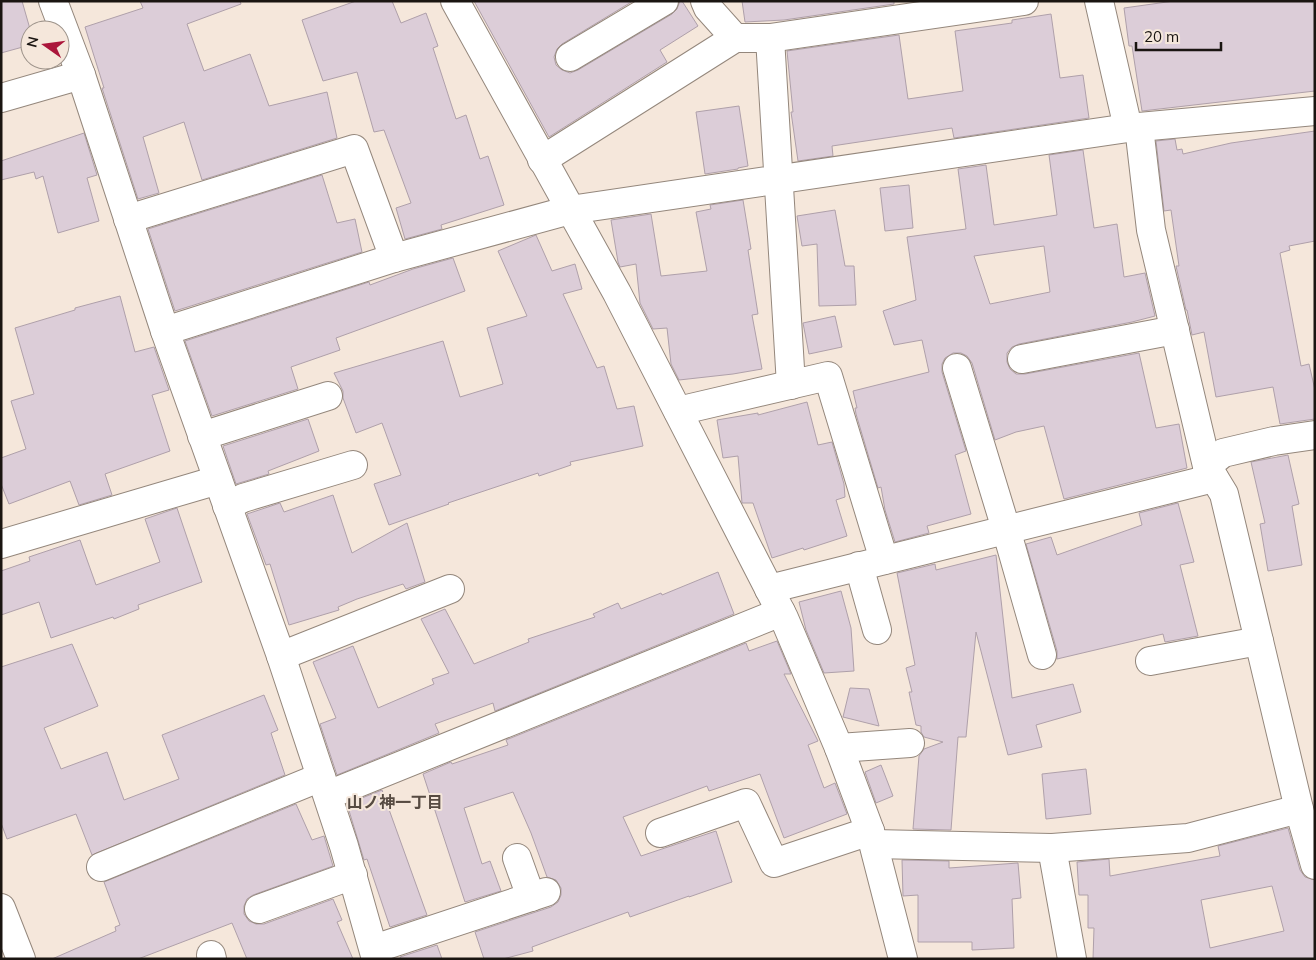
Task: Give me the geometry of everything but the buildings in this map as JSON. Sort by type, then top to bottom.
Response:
[{"type":"street","points":[[53,1],[81,75],[165,331],[281,656],[353,875],[375,954],[539,895],[518,858]]},
{"type":"street","points":[[455,1],[617,293],[775,601],[839,748],[872,837],[904,959]]},
{"type":"street","points":[[570,57],[664,1]]},
{"type":"street","points":[[705,1],[708,8],[735,38]]},
{"type":"street","points":[[542,160],[735,38],[770,38],[1024,1]]},
{"type":"street","points":[[1099,1],[1134,127],[1150,230],[1174,330],[1211,472],[1224,494],[1259,642],[1302,791],[1315,865]]},
{"type":"street","points":[[770,38],[791,385]]},
{"type":"street","points":[[1,98],[81,75]]},
{"type":"street","points":[[165,331],[394,258],[570,210],[1134,127],[1315,111]]},
{"type":"street","points":[[128,219],[354,149],[394,258]]},
{"type":"street","points":[[1022,359],[1174,330]]},
{"type":"street","points":[[956,368],[1006,529],[1042,655]]},
{"type":"street","points":[[678,411],[828,376],[872,563],[876,630]]},
{"type":"street","points":[[202,436],[328,396]]},
{"type":"street","points":[[101,867],[324,786],[872,563],[1006,529],[1211,472],[1223,453],[1274,441],[1315,435]]},
{"type":"street","points":[[227,506],[243,498],[353,465]]},
{"type":"street","points":[[1,544],[218,480]]},
{"type":"street","points":[[281,656],[450,589]]},
{"type":"street","points":[[1150,661],[1259,642]]},
{"type":"street","points":[[839,748],[910,743]]},
{"type":"street","points":[[660,833],[746,803],[774,863],[872,837],[1052,848],[1188,838],[1302,791]]},
{"type":"street","points":[[1052,848],[1072,959]]},
{"type":"street","points":[[259,909],[353,875]]},
{"type":"street","points":[[1,908],[11,945]]},
{"type":"district","name":"山ノ神一丁目","points":[[395,802]]}]
